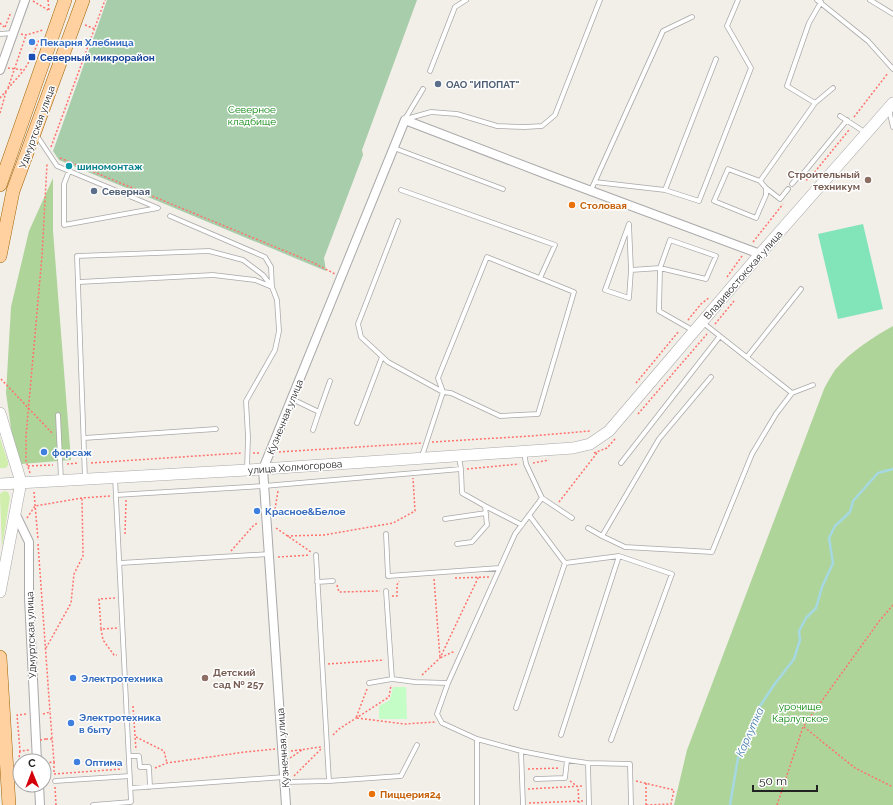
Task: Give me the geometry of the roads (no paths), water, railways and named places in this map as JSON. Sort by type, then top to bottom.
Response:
[{"type":"main road","name":"Удмуртская улица","points":[[0,185],[65,0]]},
{"type":"main road","name":"Удмуртская улица","points":[[0,256],[13,191],[83,0]]},
{"type":"main road","points":[[0,657],[9,805]]},
{"type":"street","points":[[0,69],[24,0]]},
{"type":"street","name":"Владивостокская улица","points":[[594,449],[760,254],[891,106]]},
{"type":"street","points":[[405,120],[760,254]]},
{"type":"street","name":"Кузнечная улица","points":[[286,805],[287,779],[283,748],[263,469],[405,120]]},
{"type":"street","points":[[0,413],[21,482],[0,592]]},
{"type":"street","name":"улица Холмогорова","points":[[0,484],[263,469],[573,448],[594,449]]},
{"type":"street","name":"Удмуртская улица","points":[[15,513],[29,542],[29,598],[36,753]]},
{"type":"street","points":[[39,793],[40,805]]},
{"type":"lane","points":[[430,71],[455,6],[466,0]]},
{"type":"lane","points":[[405,120],[431,112],[457,114],[497,126],[542,126],[556,115],[600,0]]},
{"type":"lane","points":[[594,182],[665,190],[699,201],[751,68],[727,26],[738,0]]},
{"type":"lane","points":[[870,0],[893,14]]},
{"type":"lane","points":[[815,103],[788,86],[819,1],[868,41],[893,69]]},
{"type":"lane","points":[[590,191],[663,31],[692,17]]},
{"type":"lane","points":[[0,34],[12,33]]},
{"type":"lane","points":[[665,190],[716,59]]},
{"type":"lane","points":[[760,181],[815,103],[833,88]]},
{"type":"lane","points":[[405,120],[422,89]]},
{"type":"lane","points":[[891,106],[893,128]]},
{"type":"lane","points":[[840,116],[866,134]]},
{"type":"lane","points":[[792,184],[802,175],[847,120]]},
{"type":"lane","points":[[35,132],[57,166],[70,171],[158,208],[64,225],[64,184],[70,171]]},
{"type":"lane","points":[[394,148],[503,189]]},
{"type":"lane","points":[[766,188],[766,195],[756,218],[714,201],[728,168],[760,181],[780,199],[788,189]]},
{"type":"lane","points":[[401,190],[555,245],[540,278]]},
{"type":"lane","points":[[170,216],[265,257],[271,266],[272,287]]},
{"type":"lane","points":[[398,221],[358,324],[361,337],[388,362],[443,392],[451,393],[500,416],[538,414],[574,292],[487,257],[438,378],[443,392],[421,459]]},
{"type":"lane","points":[[629,224],[630,247],[631,270],[629,298],[605,290],[629,224]]},
{"type":"lane","points":[[631,270],[660,268],[706,278],[716,256],[670,240],[660,268],[659,311],[694,332]]},
{"type":"lane","points":[[85,479],[77,256],[209,251],[243,260],[263,274],[272,287],[277,300],[279,331],[274,350],[246,401],[248,453],[247,470]]},
{"type":"lane","points":[[79,282],[214,275],[255,280],[272,287]]},
{"type":"lane","points":[[747,357],[801,289]]},
{"type":"lane","points":[[702,322],[792,393]]},
{"type":"lane","points":[[621,463],[720,336]]},
{"type":"lane","points":[[357,423],[382,356]]},
{"type":"lane","points":[[602,536],[659,439],[711,377]]},
{"type":"lane","points":[[313,430],[330,381]]},
{"type":"lane","points":[[588,528],[625,547],[712,552],[752,454],[776,414],[792,393],[813,385]]},
{"type":"lane","points":[[292,399],[319,412]]},
{"type":"lane","points":[[58,415],[61,480]]},
{"type":"lane","points":[[84,438],[216,429]]},
{"type":"lane","points":[[524,452],[526,464],[542,498],[572,518]]},
{"type":"lane","points":[[459,456],[462,493],[522,525]]},
{"type":"lane","points":[[116,495],[264,486],[461,469]]},
{"type":"lane","points":[[93,805],[132,803],[115,477]]},
{"type":"lane","points":[[542,498],[515,534],[448,682],[437,714],[441,722],[476,739],[521,751],[588,763],[630,764],[631,805]]},
{"type":"lane","points":[[457,544],[472,542],[487,525],[485,506]]},
{"type":"lane","points":[[445,518],[486,513]]},
{"type":"lane","points":[[529,515],[565,563]]},
{"type":"lane","points":[[386,534],[388,576],[499,568]]},
{"type":"lane","points":[[120,563],[269,554]]},
{"type":"lane","points":[[316,555],[329,781]]},
{"type":"lane","points":[[565,563],[618,556],[672,574],[611,740]]},
{"type":"lane","points":[[560,735],[618,556]]},
{"type":"lane","points":[[516,708],[565,563]]},
{"type":"lane","points":[[317,582],[333,581]]},
{"type":"lane","points":[[386,591],[392,679]]},
{"type":"lane","points":[[369,683],[392,679],[415,682],[448,682]]},
{"type":"lane","points":[[476,739],[477,805]]},
{"type":"lane","points":[[131,788],[287,779],[329,781],[401,776],[418,744]]},
{"type":"lane","points":[[521,751],[523,804]]},
{"type":"lane","points":[[129,756],[139,756],[140,767],[149,767],[150,787]]},
{"type":"lane","points":[[536,779],[565,778],[567,760]]},
{"type":"lane","points":[[588,763],[589,803]]},
{"type":"lane","points":[[55,781],[130,776]]},
{"type":"waterway","name":"Карлутка","points":[[730,805],[738,758],[760,706],[794,659],[800,640],[799,631],[806,618],[816,608],[822,587],[833,563],[829,538],[835,526],[850,512],[853,501],[878,473],[893,469]]},
{"type":"place","name":"Пекарня Хлебница","points":[[32,42]]},
{"type":"place","name":"Северный микрорайон","points":[[32,57]]},
{"type":"place","name":"ОАО \"ИПОПАТ\"","points":[[438,84]]},
{"type":"place","name":"шиномонтаж","points":[[69,166]]},
{"type":"place","name":"Строительный техникум","points":[[868,180]]},
{"type":"place","name":"Северная","points":[[94,191]]},
{"type":"place","name":"Столовая","points":[[572,205]]},
{"type":"place","name":"форсаж","points":[[44,452]]},
{"type":"place","name":"Красное&Белое","points":[[257,511]]},
{"type":"place","name":"Электротехника","points":[[73,678]]},
{"type":"place","name":"Детский сад № 257","points":[[205,678]]},
{"type":"place","name":"Электротехника в быту","points":[[71,723]]},
{"type":"place","name":"Оптима","points":[[77,762]]},
{"type":"place","name":"Пиццерия24","points":[[372,794]]},
{"type":"park label","name":"Северное кладбище","points":[[252,114]]},
{"type":"park label","name":"урочище Карлутское","points":[[800,712]]}]
